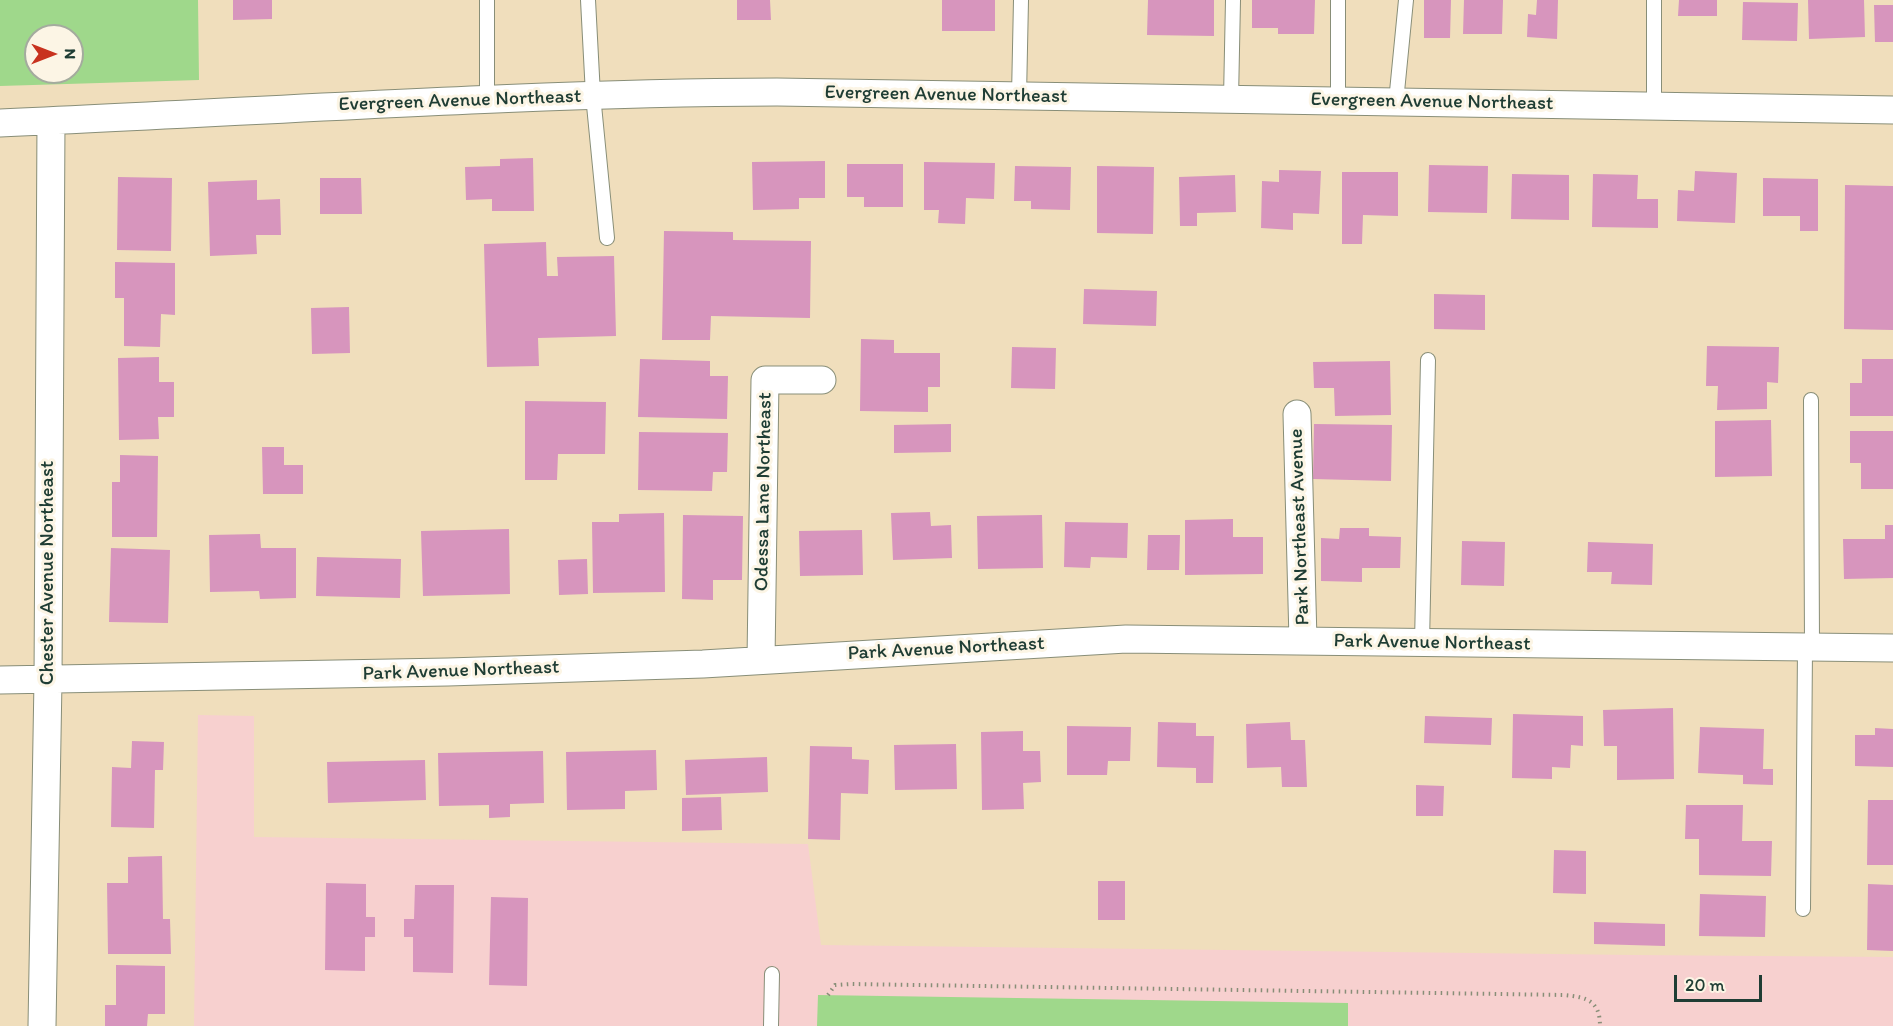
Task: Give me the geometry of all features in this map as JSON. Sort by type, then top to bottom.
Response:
[{"type":"street","name":"Evergreen Avenue Northeast","points":[[0,123],[487,99],[777,92],[1893,110]]},
{"type":"street","name":"Chester Avenue Northeast","points":[[42,1026],[48,680],[51,121]]},
{"type":"street","name":"Odessa Lane Northeast","points":[[761,660],[765,380],[822,380]]},
{"type":"street","name":"Park Northeast Avenue","points":[[1297,414],[1303,640]]},
{"type":"street","name":"Park Avenue Northeast","points":[[0,680],[460,671],[761,660],[1126,639],[1893,648]]},
{"type":"lane","points":[[487,0],[487,99]]},
{"type":"lane","points":[[588,0],[593,95],[607,238]]},
{"type":"lane","points":[[1019,96],[1021,0]]},
{"type":"lane","points":[[1231,99],[1233,0]]},
{"type":"lane","points":[[1338,0],[1338,101]]},
{"type":"lane","points":[[1396,102],[1406,0]]},
{"type":"lane","points":[[1654,0],[1654,106]]},
{"type":"lane","points":[[1422,643],[1428,360]]},
{"type":"lane","points":[[1803,909],[1811,400]]},
{"type":"lane","points":[[771,1026],[772,974]]},
{"type":"path","points":[[828,995],[835,985],[851,984],[1564,995],[1576,996],[1595,1005],[1600,1014],[1600,1026]]},
{"type":"shaded area","points":[[198,715],[254,716],[254,837],[808,844],[821,945],[1893,957],[1893,1026],[194,1026]]},
{"type":"green space","points":[[0,0],[198,0],[199,80],[84,83],[84,24],[24,24],[24,84],[66,84],[0,86]]},
{"type":"green space","points":[[818,995],[1348,1003],[1348,1026],[817,1026]]},
{"type":"building","points":[[233,0],[272,0],[272,19],[233,20]]},
{"type":"building","points":[[737,0],[770,0],[771,20],[737,20]]},
{"type":"building","points":[[942,0],[995,0],[995,31],[942,31]]},
{"type":"building","points":[[1148,0],[1214,0],[1214,36],[1147,35]]},
{"type":"building","points":[[1252,0],[1315,0],[1314,34],[1278,34],[1278,28],[1252,28]]},
{"type":"building","points":[[1424,0],[1451,0],[1450,38],[1424,38]]},
{"type":"building","points":[[1464,0],[1503,0],[1502,34],[1463,34]]},
{"type":"building","points":[[1537,0],[1558,0],[1557,39],[1527,37],[1528,14],[1536,15]]},
{"type":"building","points":[[1679,0],[1717,0],[1717,16],[1678,16]]},
{"type":"building","points":[[1808,0],[1864,0],[1865,37],[1809,39]]},
{"type":"building","points":[[1743,2],[1798,3],[1797,41],[1742,40]]},
{"type":"building","points":[[1874,5],[1893,5],[1893,42],[1875,42]]},
{"type":"building","points":[[533,158],[534,211],[492,211],[492,199],[466,200],[465,167],[500,166],[500,159]]},
{"type":"building","points":[[825,161],[825,198],[799,198],[799,209],[753,210],[752,162]]},
{"type":"building","points":[[924,162],[995,163],[994,199],[966,198],[965,224],[938,223],[939,210],[924,210]]},
{"type":"building","points":[[847,164],[903,164],[903,207],[864,207],[864,197],[847,197]]},
{"type":"building","points":[[1429,165],[1488,166],[1487,213],[1428,212]]},
{"type":"building","points":[[1015,166],[1071,167],[1070,210],[1031,209],[1031,201],[1014,201]]},
{"type":"building","points":[[1097,166],[1154,167],[1153,234],[1097,233]]},
{"type":"building","points":[[1279,170],[1321,171],[1319,214],[1293,213],[1293,230],[1261,228],[1262,181],[1279,182]]},
{"type":"building","points":[[1695,171],[1737,173],[1735,223],[1677,221],[1678,190],[1694,191]]},
{"type":"building","points":[[1342,172],[1398,172],[1398,216],[1363,215],[1362,244],[1342,244]]},
{"type":"building","points":[[1512,174],[1569,175],[1569,220],[1511,219]]},
{"type":"building","points":[[1593,174],[1638,175],[1637,199],[1658,199],[1658,228],[1592,227]]},
{"type":"building","points":[[1235,175],[1236,212],[1197,213],[1197,226],[1180,226],[1179,177]]},
{"type":"building","points":[[118,177],[172,178],[171,251],[117,250]]},
{"type":"building","points":[[320,178],[361,178],[362,214],[320,214]]},
{"type":"building","points":[[1763,178],[1818,179],[1818,231],[1800,231],[1800,216],[1763,216]]},
{"type":"building","points":[[257,180],[257,200],[280,199],[281,235],[256,235],[257,254],[210,256],[208,182]]},
{"type":"building","points":[[1845,185],[1893,186],[1893,330],[1844,329]]},
{"type":"building","points":[[664,231],[733,232],[733,240],[811,241],[810,318],[711,316],[710,340],[662,340]]},
{"type":"building","points":[[546,242],[547,276],[558,276],[557,257],[614,256],[616,336],[538,338],[539,366],[487,367],[484,244]]},
{"type":"building","points":[[115,262],[175,263],[175,315],[161,314],[160,347],[124,346],[124,298],[115,298]]},
{"type":"building","points":[[1084,289],[1157,291],[1156,326],[1083,324]]},
{"type":"building","points":[[1434,294],[1485,295],[1485,330],[1434,329]]},
{"type":"building","points":[[349,307],[350,353],[312,354],[311,308]]},
{"type":"building","points":[[861,339],[894,340],[894,353],[940,353],[940,387],[928,387],[928,412],[860,411]]},
{"type":"building","points":[[1707,346],[1779,347],[1778,383],[1767,382],[1767,409],[1717,410],[1718,386],[1706,386]]},
{"type":"building","points":[[1012,347],[1056,348],[1055,389],[1011,388]]},
{"type":"building","points":[[159,357],[159,382],[174,382],[174,417],[158,417],[159,439],[119,440],[118,358]]},
{"type":"building","points":[[640,359],[710,361],[710,376],[728,376],[727,419],[638,417]]},
{"type":"building","points":[[1862,359],[1893,359],[1893,416],[1850,416],[1850,383],[1862,383]]},
{"type":"building","points":[[1390,361],[1391,415],[1335,416],[1334,388],[1314,388],[1313,362]]},
{"type":"building","points":[[525,401],[606,402],[605,454],[558,454],[557,480],[525,480]]},
{"type":"building","points":[[1771,420],[1772,476],[1715,477],[1715,421]]},
{"type":"building","points":[[951,424],[951,452],[894,453],[894,425]]},
{"type":"building","points":[[1314,424],[1392,425],[1391,481],[1313,479]]},
{"type":"building","points":[[1850,431],[1893,431],[1893,489],[1861,489],[1861,463],[1850,463]]},
{"type":"building","points":[[639,432],[728,433],[727,472],[713,472],[712,491],[638,490]]},
{"type":"building","points":[[262,447],[284,447],[284,465],[303,465],[303,494],[263,494]]},
{"type":"building","points":[[120,455],[158,456],[157,537],[112,537],[112,482],[120,482]]},
{"type":"building","points":[[930,512],[931,526],[951,525],[952,558],[893,560],[891,513]]},
{"type":"building","points":[[664,513],[665,592],[593,593],[592,522],[619,522],[619,514]]},
{"type":"building","points":[[683,515],[743,516],[742,580],[713,580],[713,600],[682,599]]},
{"type":"building","points":[[1042,515],[1043,568],[978,569],[977,516]]},
{"type":"building","points":[[1233,519],[1233,537],[1263,537],[1263,574],[1185,575],[1185,520]]},
{"type":"building","points":[[1065,522],[1128,523],[1127,558],[1091,557],[1090,568],[1064,567]]},
{"type":"building","points":[[1885,525],[1893,525],[1893,578],[1844,579],[1843,539],[1885,539]]},
{"type":"building","points":[[1340,528],[1369,528],[1369,536],[1401,537],[1400,568],[1362,568],[1362,582],[1321,581],[1321,538],[1339,539]]},
{"type":"building","points":[[509,529],[510,594],[423,596],[421,531]]},
{"type":"building","points":[[862,530],[863,575],[800,576],[799,531]]},
{"type":"building","points":[[260,534],[261,548],[296,548],[296,598],[260,599],[259,591],[210,592],[209,535]]},
{"type":"building","points":[[1148,535],[1180,535],[1179,570],[1147,570]]},
{"type":"building","points":[[1462,541],[1505,542],[1504,586],[1461,585]]},
{"type":"building","points":[[1588,542],[1653,544],[1652,585],[1611,584],[1612,572],[1587,572]]},
{"type":"building","points":[[111,548],[170,550],[168,623],[109,622]]},
{"type":"building","points":[[317,557],[401,559],[400,598],[316,596]]},
{"type":"building","points":[[587,559],[588,594],[559,595],[558,560]]},
{"type":"building","points":[[1673,708],[1674,779],[1617,780],[1617,746],[1604,746],[1603,710]]},
{"type":"building","points":[[1513,714],[1583,716],[1583,746],[1571,745],[1570,768],[1552,767],[1552,779],[1512,778]]},
{"type":"building","points":[[1425,716],[1492,718],[1491,745],[1424,743]]},
{"type":"building","points":[[1158,722],[1196,723],[1196,736],[1214,736],[1213,783],[1196,783],[1196,768],[1157,767]]},
{"type":"building","points":[[1290,722],[1291,740],[1305,740],[1307,787],[1282,787],[1281,767],[1247,768],[1246,724]]},
{"type":"building","points":[[1067,726],[1131,727],[1130,761],[1108,761],[1107,775],[1067,775]]},
{"type":"building","points":[[1700,727],[1764,729],[1763,769],[1773,769],[1773,785],[1743,784],[1743,775],[1698,773]]},
{"type":"building","points":[[1875,728],[1893,729],[1893,767],[1855,766],[1855,735],[1875,735]]},
{"type":"building","points":[[1023,731],[1023,751],[1040,751],[1041,782],[1023,783],[1024,809],[982,810],[981,732]]},
{"type":"building","points":[[132,741],[164,742],[163,770],[155,770],[154,828],[111,827],[112,767],[131,768]]},
{"type":"building","points":[[956,744],[957,789],[895,790],[894,745]]},
{"type":"building","points":[[810,746],[852,747],[852,759],[869,760],[868,794],[841,793],[840,840],[808,839]]},
{"type":"building","points":[[656,750],[657,790],[625,791],[625,809],[567,810],[566,752]]},
{"type":"building","points":[[543,751],[544,803],[510,804],[510,817],[489,818],[489,805],[439,806],[438,753]]},
{"type":"building","points":[[767,757],[768,792],[686,795],[685,760]]},
{"type":"building","points":[[425,760],[426,800],[328,803],[327,762]]},
{"type":"building","points":[[1416,785],[1444,786],[1443,816],[1416,816]]},
{"type":"building","points":[[721,797],[722,830],[682,831],[682,798]]},
{"type":"building","points":[[1868,800],[1893,800],[1893,865],[1867,865]]},
{"type":"building","points":[[1686,805],[1743,805],[1742,841],[1772,841],[1771,876],[1699,875],[1699,839],[1685,839]]},
{"type":"building","points":[[1554,850],[1586,851],[1586,894],[1553,893]]},
{"type":"building","points":[[162,856],[163,919],[170,919],[171,954],[108,954],[107,883],[128,883],[128,857]]},
{"type":"building","points":[[1098,881],[1125,881],[1125,920],[1098,920]]},
{"type":"building","points":[[326,883],[366,884],[366,917],[375,917],[375,937],[365,937],[365,971],[325,970]]},
{"type":"building","points":[[1868,884],[1893,885],[1893,951],[1867,950]]},
{"type":"building","points":[[415,885],[454,885],[453,973],[413,972],[413,937],[404,937],[404,919],[414,919]]},
{"type":"building","points":[[1700,894],[1766,896],[1765,937],[1699,936]]},
{"type":"building","points":[[491,897],[528,898],[527,986],[489,985]]},
{"type":"building","points":[[1594,922],[1665,924],[1665,946],[1594,944]]},
{"type":"building","points":[[116,965],[165,966],[165,1014],[148,1014],[147,1026],[105,1026],[105,1005],[116,1005]]}]
